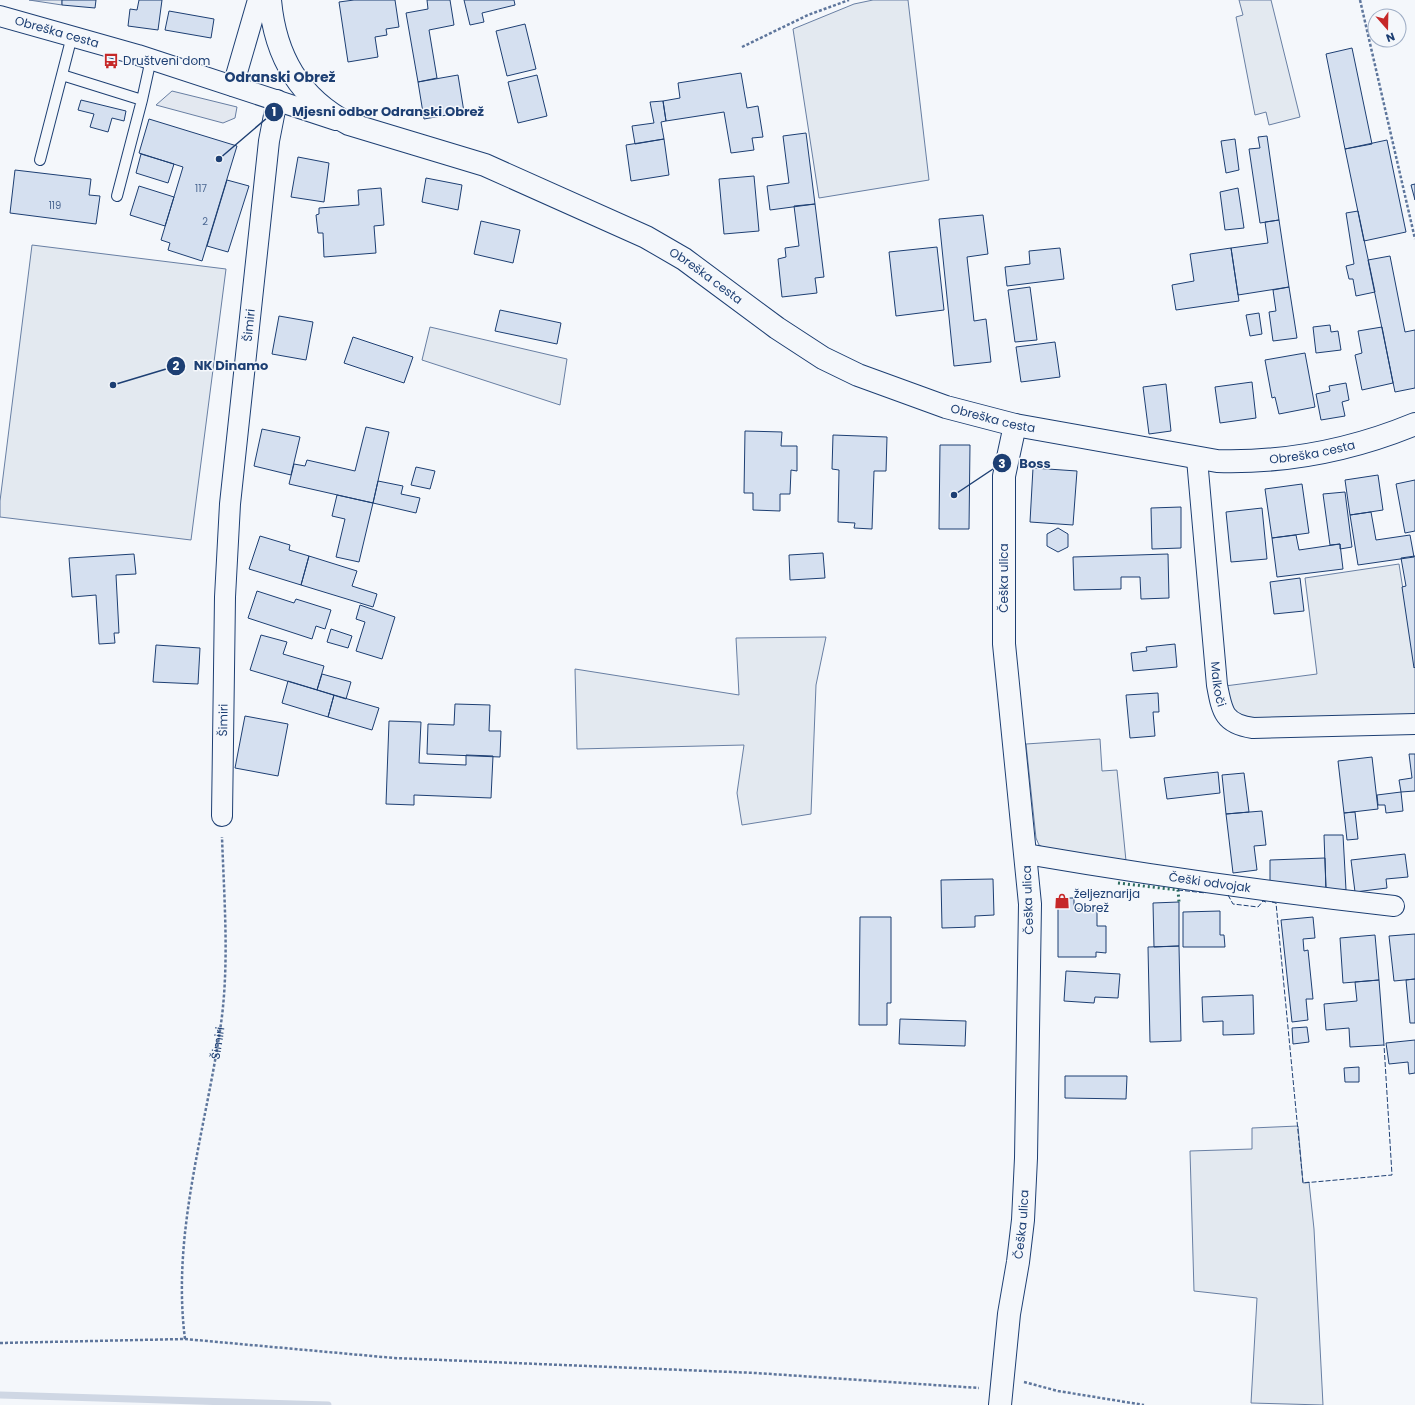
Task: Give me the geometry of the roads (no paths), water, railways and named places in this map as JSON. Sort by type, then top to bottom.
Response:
[{"type":"main road","points":[[270,0],[275,35],[291,70],[315,101],[335,117],[349,124]]},
{"type":"main road","name":"Obreška cesta","points":[[349,124],[485,165],[646,237],[684,259],[777,328],[823,358],[858,375],[946,407],[1015,424],[1197,459],[1242,462],[1301,456],[1368,441],[1415,424]]},
{"type":"main road","name":"Češka ulica","points":[[1001,1393],[1009,1314],[1019,1255],[1026,1158],[1030,904],[1026,854],[1012,739],[1004,644],[1004,476],[1015,424]]},
{"type":"street","points":[[233,86],[258,0]]},
{"type":"street","name":"Obreška cesta","points":[[0,16],[151,59],[349,124]]},
{"type":"street","name":"Šimiri","points":[[222,816],[224,605],[230,504],[269,141],[277,100]]},
{"type":"street","name":"Malkoči","points":[[1197,459],[1217,685],[1222,710],[1228,718],[1239,726],[1253,728],[1415,724]]},
{"type":"street","name":"Češki odvojak","points":[[1026,854],[1120,870],[1262,891],[1394,906]]},
{"type":"lane","points":[[40,160],[72,36]]},
{"type":"lane","points":[[117,196],[151,59]]},
{"type":"lane","points":[[62,75],[142,100]]},
{"type":"waterway","points":[[0,1395],[328,1405]]},
{"type":"place","name":"Društveni dom","points":[[111,61]]},
{"type":"place","name":"Mjesni odbor Odranski Obrež","points":[[219,159]]},
{"type":"place","name":"NK Dinamo","points":[[113,385]]},
{"type":"place","name":"Boss","points":[[954,495]]},
{"type":"place","name":"željeznarija Obrež","points":[[1062,901]]},
{"type":"district","name":"Odranski Obrež","points":[[280,77]]}]
